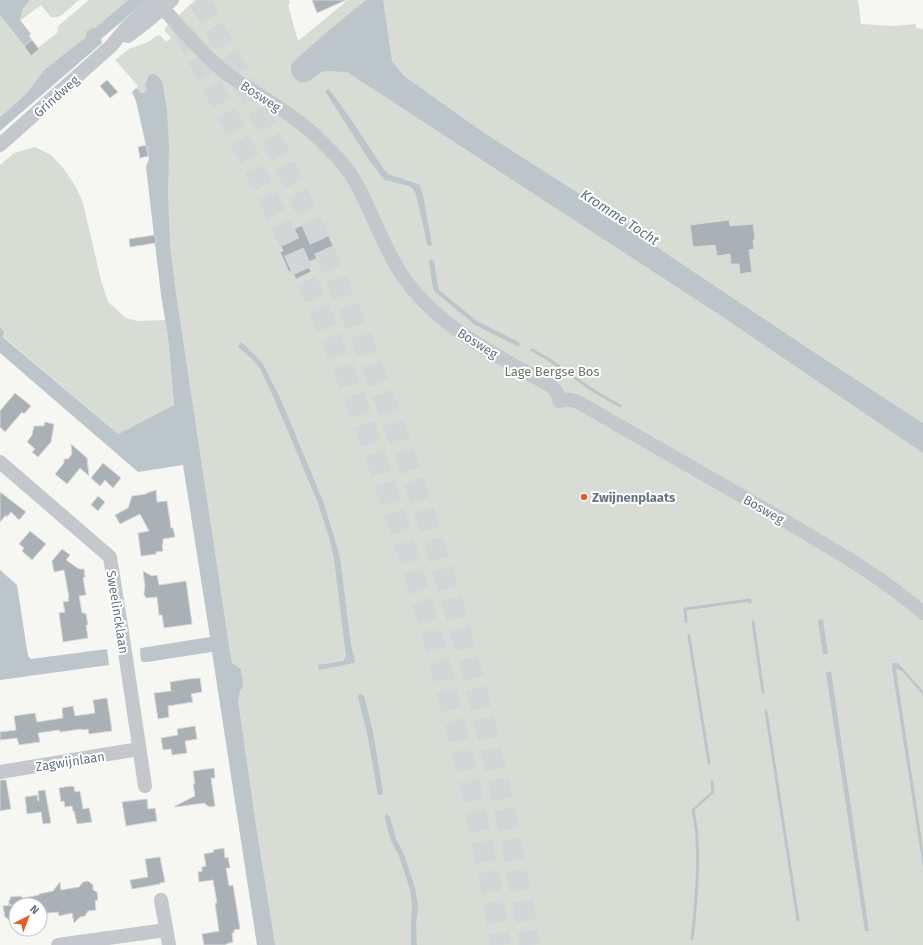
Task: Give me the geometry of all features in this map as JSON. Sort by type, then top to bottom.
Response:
[{"type":"street","name":"Grindweg","points":[[0,145],[111,46],[136,31],[150,20],[162,2]]},
{"type":"street","name":"Bosweg","points":[[162,2],[207,56],[229,75],[298,120],[341,162],[355,182],[390,255],[402,274],[417,294],[451,326],[473,341],[556,390],[559,395],[559,401],[570,399],[578,402],[759,506],[872,574],[923,613]]},
{"type":"street","name":"Sweelincklaan","points":[[0,462],[110,556],[145,786]]},
{"type":"street","name":"Zagwijnlaan","points":[[0,772],[139,749]]},
{"type":"street","points":[[161,900],[169,945]]},
{"type":"street","points":[[58,945],[114,936],[166,930]]},
{"type":"green space","points":[[30,0],[79,0],[62,15],[51,17],[41,5],[20,21],[23,9]]},
{"type":"green space","points":[[89,0],[128,0],[84,39],[44,70],[26,94],[0,117],[0,15],[31,56],[39,49],[38,48],[58,32],[57,27]]},
{"type":"green space","name":"Lage Bergse Bos","points":[[195,0],[289,0],[290,4],[288,5],[298,41],[348,0],[858,0],[861,24],[892,26],[916,24],[916,28],[923,29],[923,945],[271,945],[185,422],[147,89],[144,93],[142,93],[136,88],[138,86],[115,60],[129,49],[148,42],[158,35],[161,36],[166,42],[171,38],[165,31],[165,28],[179,18],[179,15]]},
{"type":"green space","points":[[35,147],[51,155],[64,169],[76,187],[83,203],[101,280],[108,302],[126,318],[137,321],[166,320],[174,405],[118,434],[3,336],[4,331],[0,327],[0,165],[14,153]]},
{"type":"shaded area","points":[[0,0],[30,0],[23,9],[20,20],[31,34],[29,36],[32,40],[24,46],[0,15]]},
{"type":"shaded area","points":[[128,0],[147,0],[101,39],[102,43],[0,131],[0,117],[26,94],[44,70],[86,37],[86,32],[92,28],[95,28]]},
{"type":"shaded area","points":[[366,0],[383,0],[392,61],[404,76],[484,133],[578,193],[591,203],[602,215],[618,219],[625,223],[664,252],[923,423],[923,453],[723,317],[347,72],[325,71],[305,82],[295,79],[291,69],[293,62]]},
{"type":"shaded area","points":[[153,74],[158,76],[162,81],[167,109],[170,245],[176,294],[231,659],[232,663],[241,669],[243,687],[240,691],[238,701],[275,945],[257,945],[212,652],[147,662],[141,661],[141,648],[210,637],[183,465],[138,472],[0,353],[0,327],[4,331],[3,337],[118,434],[174,405],[168,337],[161,295],[146,167],[149,159],[136,101],[132,92],[136,88],[144,93],[147,89],[145,85],[149,75]]},
{"type":"shaded area","points":[[329,89],[385,171],[388,174],[420,185],[432,246],[427,245],[414,190],[409,186],[385,180],[381,176],[369,160],[325,91]]},
{"type":"shaded area","points":[[430,260],[434,261],[439,290],[477,321],[519,342],[520,345],[517,346],[475,325],[434,291],[429,262]]},
{"type":"shaded area","points":[[241,342],[263,364],[281,400],[323,501],[340,558],[351,645],[355,661],[354,663],[319,670],[318,665],[343,661],[346,656],[334,559],[330,541],[318,503],[276,403],[261,370],[252,359],[238,347]]},
{"type":"shaded area","points":[[0,570],[17,585],[28,656],[31,659],[107,649],[109,665],[0,680]]},
{"type":"shaded area","points":[[823,619],[828,654],[823,654],[818,620]]},
{"type":"shaded area","points":[[893,663],[898,663],[923,691],[923,695],[903,672],[898,669],[896,670],[923,848],[923,868],[892,668]]},
{"type":"shaded area","points":[[831,671],[869,931],[865,931],[826,673]]},
{"type":"shaded area","points":[[359,694],[364,696],[373,732],[383,792],[382,795],[378,795],[367,733],[358,697]]},
{"type":"shaded area","points":[[388,814],[396,839],[404,854],[415,888],[418,906],[416,925],[417,945],[411,945],[412,906],[410,889],[399,856],[391,841],[385,819],[385,815]]},
{"type":"building","points":[[312,0],[346,0],[317,13]]},
{"type":"building","points":[[32,40],[39,49],[31,56],[24,46]]},
{"type":"building","points":[[107,80],[118,92],[110,98],[100,86]]},
{"type":"building","points":[[146,145],[148,156],[140,158],[138,147]]},
{"type":"building","points":[[320,217],[335,250],[307,263],[311,272],[296,279],[292,271],[289,272],[280,252],[283,251],[274,231],[289,224],[292,230]]},
{"type":"building","points":[[729,220],[730,226],[753,224],[755,240],[753,240],[754,249],[749,250],[752,272],[740,274],[739,264],[731,264],[730,254],[717,256],[715,245],[693,247],[690,225]]},
{"type":"building","points":[[155,235],[156,243],[130,247],[129,239]]},
{"type":"building","points":[[15,393],[31,406],[24,414],[22,412],[5,432],[0,427],[0,411]]},
{"type":"building","points":[[45,422],[54,424],[51,442],[38,457],[32,452],[35,449],[27,442],[32,435],[34,426],[44,426]]},
{"type":"building","points":[[71,444],[87,458],[89,476],[80,468],[67,484],[55,474],[64,463],[64,459],[68,459],[72,454]]},
{"type":"building","points":[[103,463],[121,478],[113,488],[105,480],[100,486],[91,478]]},
{"type":"building","points":[[156,490],[157,502],[167,501],[171,528],[173,528],[175,537],[163,539],[163,551],[156,552],[156,554],[141,556],[138,533],[149,531],[140,514],[120,524],[115,515],[128,508],[132,496],[146,494]]},
{"type":"building","points":[[0,492],[26,512],[19,520],[11,512],[0,522]]},
{"type":"building","points":[[98,496],[105,502],[98,511],[91,505]]},
{"type":"building","points":[[30,531],[46,544],[32,560],[22,551],[24,548],[19,544]]},
{"type":"building","points":[[62,549],[70,555],[66,560],[79,569],[84,569],[85,577],[83,578],[86,595],[79,596],[82,613],[86,614],[88,625],[86,625],[88,638],[63,642],[59,613],[65,612],[63,602],[69,601],[69,597],[64,570],[54,572],[52,561]]},
{"type":"building","points":[[143,571],[152,576],[157,575],[159,585],[186,581],[192,624],[164,628],[162,615],[159,615],[157,597],[146,598],[144,594],[145,586]]},
{"type":"building","points":[[200,678],[202,692],[191,694],[193,702],[168,706],[169,717],[158,719],[154,693],[171,691],[170,682]]},
{"type":"building","points":[[107,698],[112,731],[89,734],[88,729],[82,729],[38,733],[40,742],[19,745],[17,738],[0,740],[0,732],[16,730],[14,716],[35,713],[37,722],[63,718],[62,708],[73,706],[75,716],[95,713],[93,700]]},
{"type":"building","points":[[195,726],[197,739],[185,741],[187,753],[172,755],[171,749],[163,750],[161,738],[178,735],[177,729]]},
{"type":"building","points":[[214,768],[215,778],[211,778],[215,806],[210,807],[205,803],[175,807],[195,796],[193,771]]},
{"type":"building","points":[[0,780],[6,780],[11,809],[0,811]]},
{"type":"building","points":[[74,787],[75,792],[80,791],[83,809],[89,808],[92,822],[77,824],[72,806],[65,807],[64,801],[61,802],[59,788]]},
{"type":"building","points":[[45,790],[51,823],[43,824],[41,812],[27,814],[25,797],[37,795],[39,801],[38,791]]},
{"type":"building","points":[[147,799],[148,809],[155,808],[157,821],[126,826],[122,802]]},
{"type":"building","points":[[224,848],[225,858],[228,857],[230,868],[226,868],[229,886],[233,885],[240,929],[234,930],[234,933],[232,933],[233,942],[226,945],[204,945],[202,934],[219,931],[215,903],[217,903],[213,880],[199,882],[198,872],[202,871],[202,867],[206,866],[204,854],[214,852],[213,850]]},
{"type":"building","points":[[160,857],[165,882],[132,889],[130,880],[148,877],[145,859]]},
{"type":"building","points":[[88,881],[93,885],[93,890],[97,892],[98,900],[95,901],[96,910],[88,911],[85,916],[80,917],[74,923],[72,913],[59,916],[58,912],[48,913],[48,897],[28,897],[53,891],[60,882],[61,890],[79,887],[83,882]]},
{"type":"building","points":[[8,905],[8,919],[5,917],[3,906]]},
{"type":"waterway","points":[[532,350],[548,359],[594,391],[620,406]]},
{"type":"waterway","points":[[686,621],[685,609],[750,600],[750,602]]},
{"type":"waterway","points":[[753,622],[763,692]]},
{"type":"waterway","points":[[689,636],[709,763]]},
{"type":"waterway","points":[[766,711],[798,920]]},
{"type":"waterway","points":[[692,939],[698,865],[697,832],[693,810],[713,792],[712,782]]},
{"type":"tunnel","points":[[199,0],[251,98],[298,193],[338,283],[375,375],[409,467],[440,561],[467,656],[491,751],[512,848],[530,945]]},
{"type":"tunnel","points":[[183,30],[254,169],[304,275],[348,381],[387,488],[421,597],[456,726],[476,813],[501,945]]},
{"type":"place","name":"Zwijnenplaats","points":[[584,497]]},
{"type":"water label","name":"Kromme Tocht","points":[[620,217]]}]
